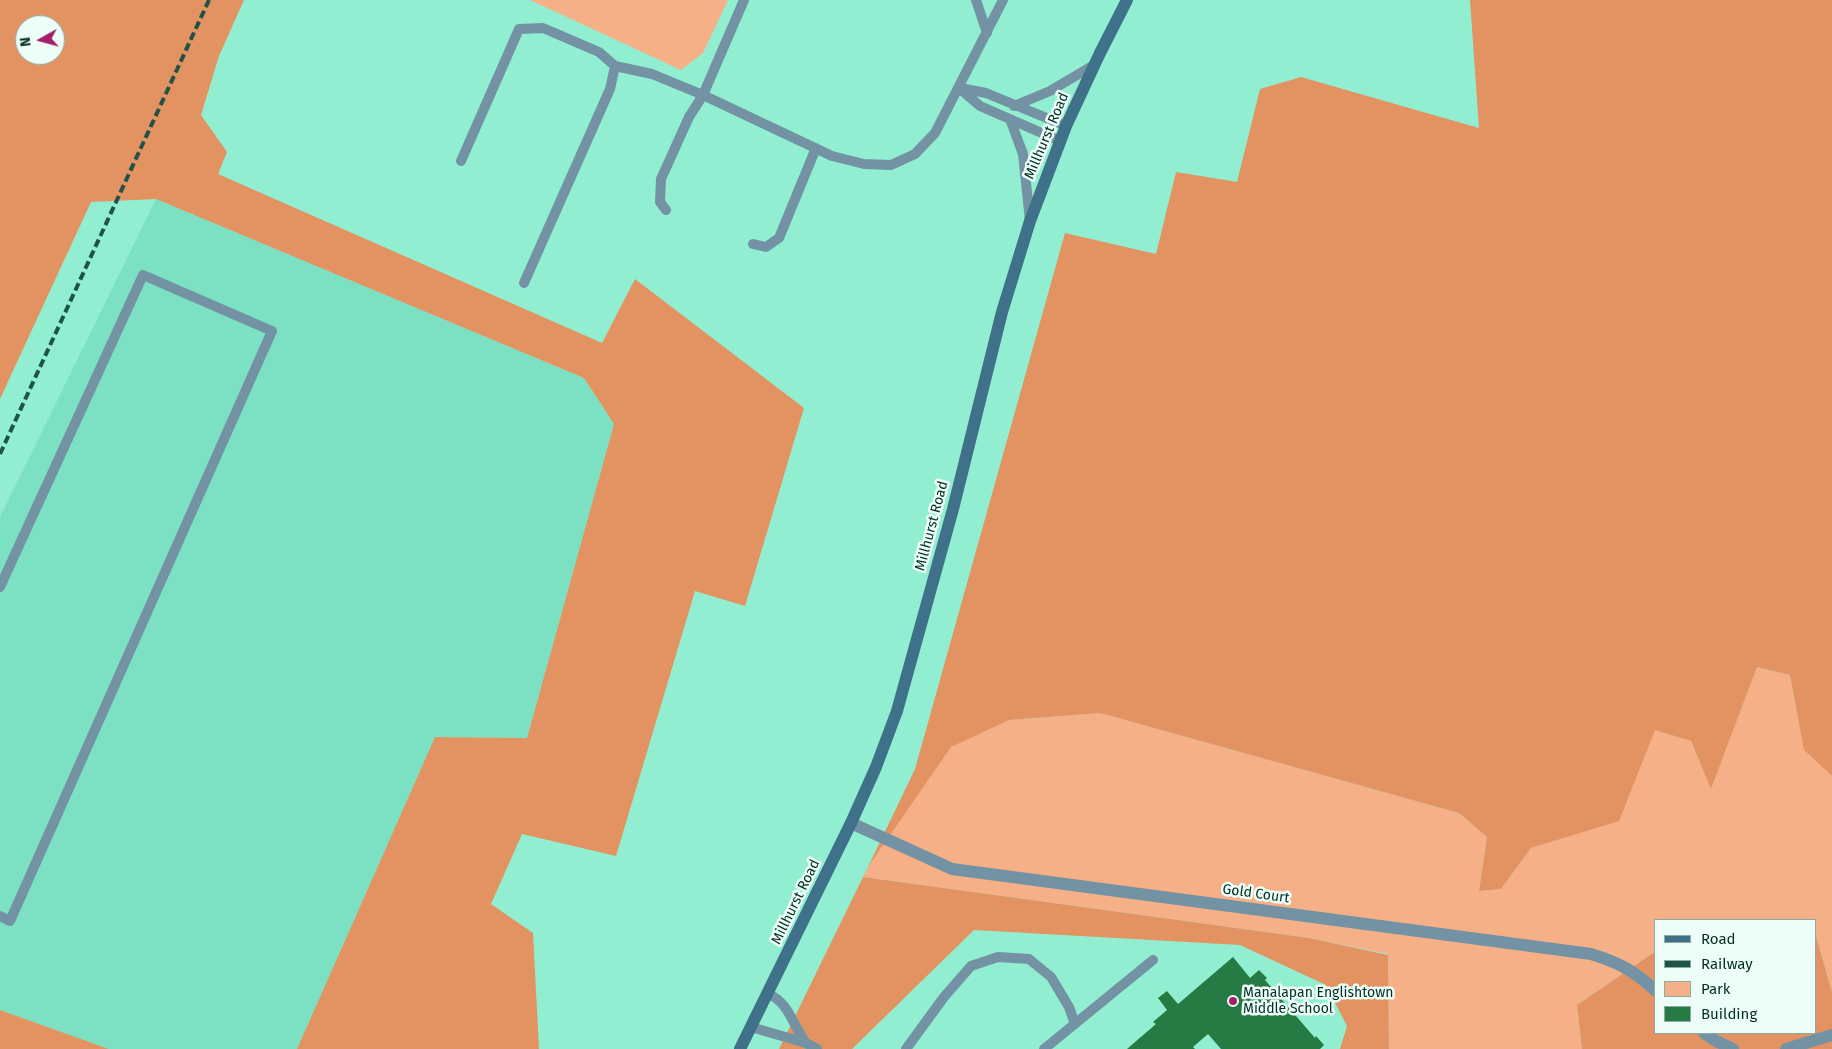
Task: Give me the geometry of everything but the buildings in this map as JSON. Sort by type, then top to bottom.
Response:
[{"type":"street","name":"Millhurst Road","points":[[740,1049],[852,823],[897,711],[952,509],[1002,312],[1030,221],[1066,126],[1094,65],[1128,0]]},
{"type":"street","name":"Gold Court","points":[[852,823],[952,869],[1591,954],[1620,964],[1638,975],[1654,989]]},
{"type":"street","points":[[1706,1034],[1733,1049]]},
{"type":"street","points":[[1786,1049],[1832,1035]]},
{"type":"lane","points":[[666,210],[660,202],[661,179],[689,117],[703,95],[744,0]]},
{"type":"lane","points":[[976,0],[987,33]]},
{"type":"lane","points":[[461,161],[519,29],[543,28],[599,52],[615,66],[652,74],[703,95],[832,156],[864,164],[892,165],[915,154],[935,133],[960,88],[1003,0]]},
{"type":"lane","points":[[1014,106],[1050,91],[1094,65]]},
{"type":"lane","points":[[524,283],[610,89],[615,66]]},
{"type":"lane","points":[[960,88],[986,93],[1066,126]]},
{"type":"lane","points":[[960,88],[980,106],[1060,141]]},
{"type":"lane","points":[[1010,120],[1023,154],[1030,221]]},
{"type":"lane","points":[[753,244],[766,247],[779,238],[816,148]]},
{"type":"lane","points":[[0,587],[143,276],[272,331],[10,921],[0,916]]},
{"type":"lane","points":[[906,1049],[944,997],[971,966],[998,957],[1029,959],[1051,977],[1069,1007],[1075,1024]]},
{"type":"lane","points":[[1044,1049],[1153,960]]},
{"type":"lane","points":[[768,993],[778,998],[785,1006],[806,1043]]},
{"type":"lane","points":[[751,1027],[806,1043],[817,1049]]},
{"type":"shaded area","points":[[0,0],[244,0],[219,56],[201,115],[227,152],[218,174],[602,343],[635,279],[804,408],[745,606],[695,591],[616,856],[522,834],[491,904],[533,933],[539,1049],[297,1049],[435,737],[527,738],[614,424],[584,378],[156,199],[91,202],[0,399]]},
{"type":"shaded area","points":[[1470,0],[1832,0],[1832,776],[1804,750],[1790,675],[1757,667],[1711,789],[1691,741],[1655,730],[1619,821],[1531,848],[1501,889],[1479,891],[1487,837],[1459,813],[1100,713],[1009,720],[951,747],[868,867],[915,769],[1065,233],[1156,254],[1176,172],[1237,182],[1260,89],[1301,77],[1479,128]]},
{"type":"shaded area","points":[[156,199],[584,378],[614,424],[527,738],[435,737],[297,1049],[109,1049],[0,1010],[0,517]]},
{"type":"shaded area","points":[[863,877],[1309,938],[1388,955],[1389,1049],[1340,1049],[1347,1026],[1326,985],[1240,945],[974,930],[852,1049],[779,1049]]},
{"type":"shaded area","points":[[1817,940],[1832,992],[1832,1049],[1582,1049],[1577,1005],[1654,952],[1654,1034],[1817,1034]]},
{"type":"shaded area","points":[[0,1010],[109,1049],[0,1049]]},
{"type":"green space","points":[[530,0],[728,0],[703,53],[681,70]]},
{"type":"green space","points":[[1757,667],[1790,675],[1804,749],[1832,776],[1832,992],[1817,940],[1817,919],[1654,919],[1654,952],[1577,1005],[1582,1049],[1389,1049],[1388,954],[1309,938],[863,877],[951,746],[1009,720],[1100,713],[1459,813],[1487,837],[1479,891],[1501,889],[1531,848],[1619,820],[1654,729],[1691,741],[1711,788]]},
{"type":"railway","points":[[0,454],[209,0]]},
{"type":"place","name":"Manalapan Englishtown Middle School","points":[[1233,1001]]}]
